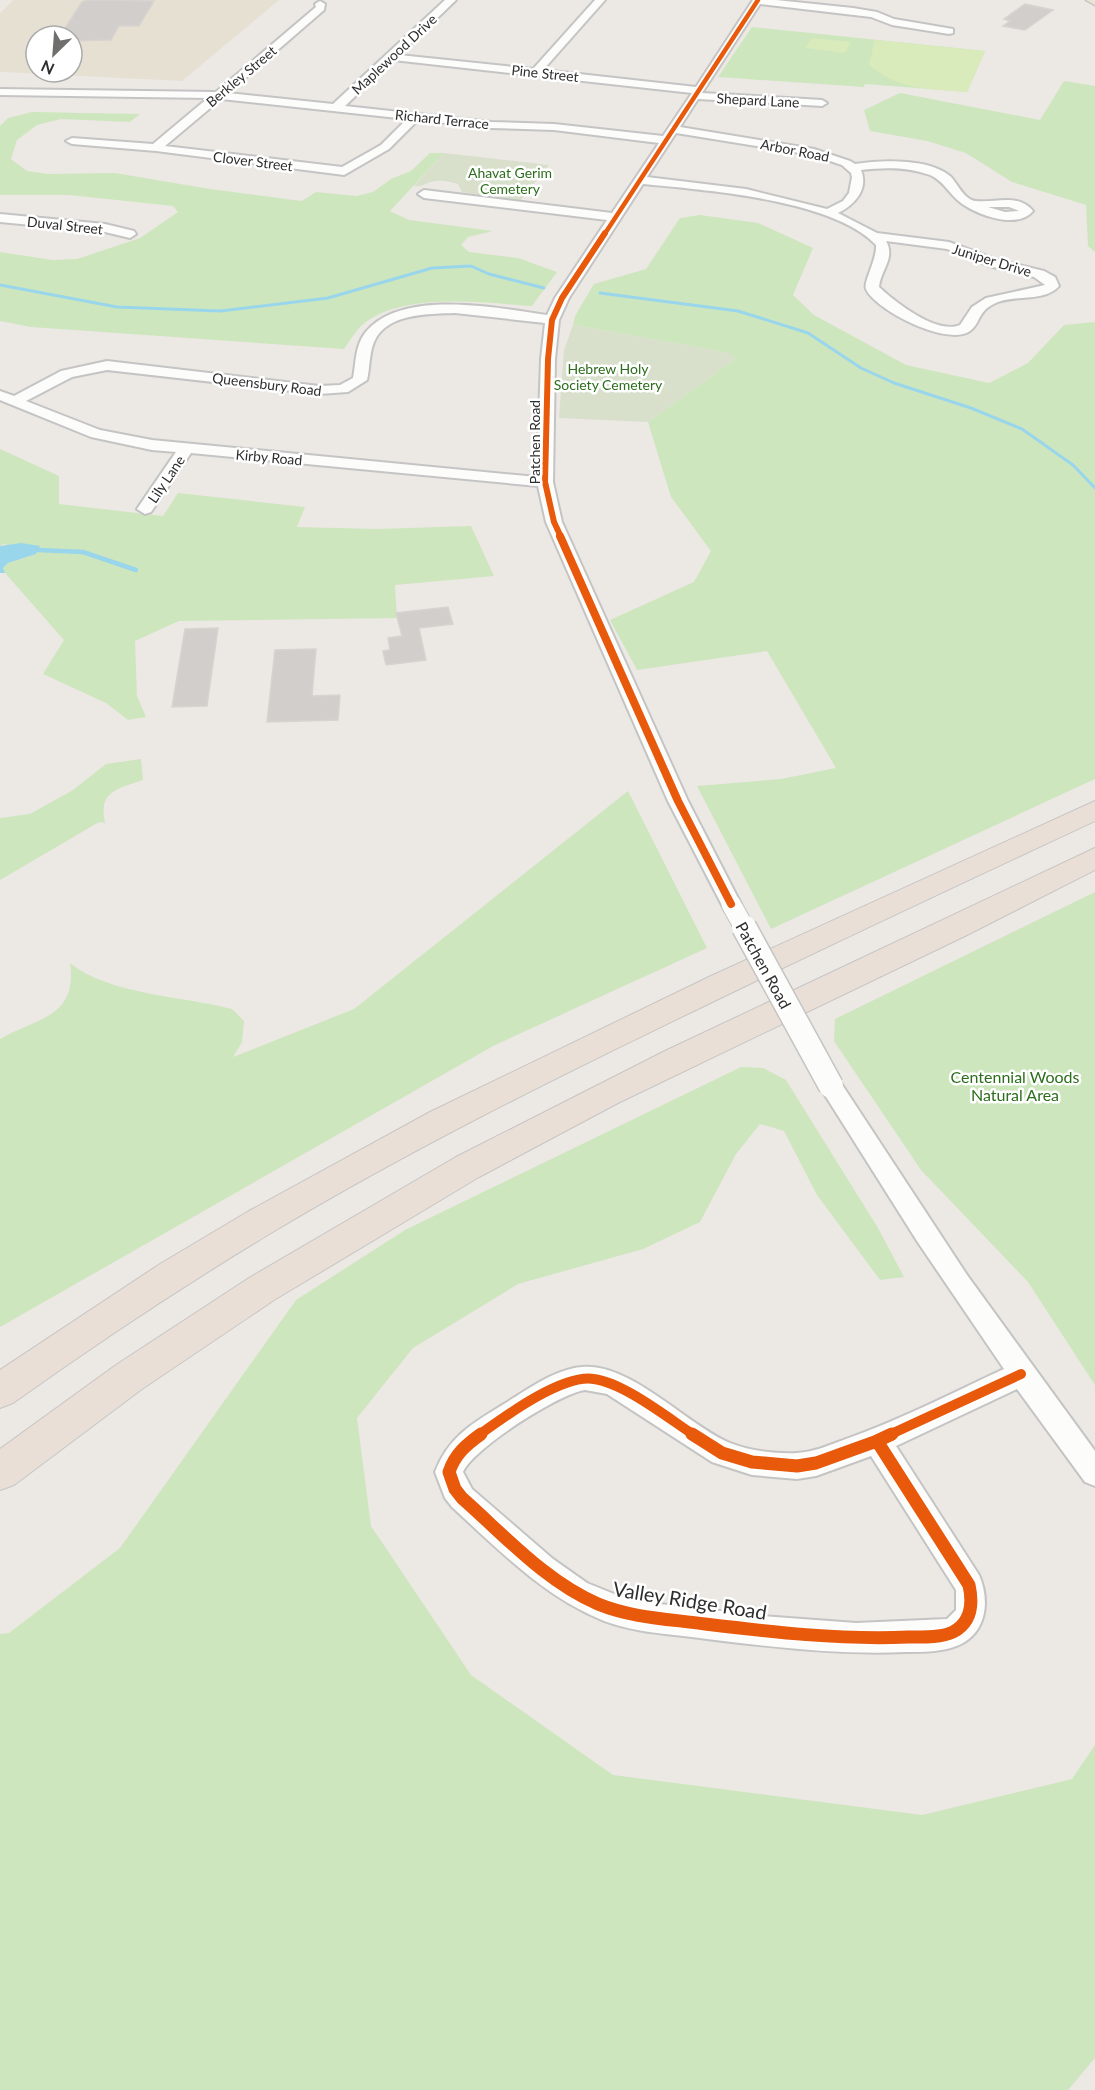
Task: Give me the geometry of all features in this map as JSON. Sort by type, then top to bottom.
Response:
[{"type":"highway","points":[[0,1391],[211,1249],[441,1120],[575,1053],[1095,810]]},
{"type":"highway","points":[[0,1472],[179,1341],[320,1251],[384,1214],[537,1129],[817,992],[1039,888],[1095,858]]},
{"type":"street","name":"Maplewood Drive","points":[[337,107],[452,0]]},
{"type":"street","points":[[536,72],[600,0]]},
{"type":"street","points":[[758,0],[873,14],[892,22],[949,31]]},
{"type":"street","name":"Patchen Road","points":[[758,0],[562,298],[552,320],[548,358],[546,482],[549,504],[561,540],[678,801],[731,904],[831,1086],[915,1218],[1021,1374],[1095,1473]]},
{"type":"street","name":"Berkley Street","points":[[156,148],[321,8],[320,4]]},
{"type":"street","name":"Pine Street","points":[[392,57],[536,72],[696,93]]},
{"type":"street","name":"Richard Terrace","points":[[0,92],[218,95],[491,125],[669,134]]},
{"type":"street","name":"Shepard Lane","points":[[696,93],[822,103]]},
{"type":"street","name":"Clover Street","points":[[72,141],[156,148],[344,171],[385,147],[416,116]]},
{"type":"street","name":"Arbor Road","points":[[669,134],[824,154],[854,168]]},
{"type":"street","points":[[828,213],[843,206],[852,198],[858,182],[854,168],[883,164],[927,170],[947,179],[961,197],[972,205]]},
{"type":"street","name":"Juniper Drive","points":[[640,180],[779,197],[828,213],[874,236],[930,242],[955,248],[1044,276],[1052,282],[1052,286],[1045,290],[1008,295],[992,300],[976,311],[967,326],[961,330],[937,330],[927,326],[872,288],[871,283],[881,267],[883,255],[882,245],[874,236]]},
{"type":"street","points":[[424,194],[615,217]]},
{"type":"street","name":"Duval Street","points":[[0,218],[105,228],[130,234]]},
{"type":"street","name":"Queensbury Road","points":[[15,401],[66,373],[97,366],[124,366],[319,390],[343,389],[360,380],[364,352],[371,334],[391,318],[410,313],[447,310],[496,312],[552,320]]},
{"type":"street","name":"Kirby Road","points":[[0,395],[96,434],[132,442],[546,482]]},
{"type":"street","name":"Lily Lane","points":[[145,509],[186,449]]},
{"type":"street","name":"Valley Ridge Road","points":[[877,1441],[969,1585],[973,1605],[971,1614],[959,1630],[950,1634],[872,1637],[753,1630],[639,1615],[608,1607],[585,1598],[560,1582],[462,1498],[455,1489],[449,1472],[457,1456],[472,1440],[556,1388],[575,1379],[597,1379],[615,1385],[722,1453],[752,1462],[797,1466],[816,1463],[877,1441],[1021,1374]]},
{"type":"shaded area","points":[[14,0],[279,0],[182,81],[84,76],[84,24],[24,24],[24,73],[0,72],[0,13]]},
{"type":"green space","points":[[752,27],[985,51],[967,92],[865,84],[864,87],[718,77]]},
{"type":"green space","points":[[812,38],[851,42],[845,53],[805,48]]},
{"type":"green space","points":[[875,40],[985,51],[967,92],[941,90],[915,87],[879,73],[869,64]]},
{"type":"green space","points":[[1064,81],[1095,86],[1095,252],[1088,246],[1086,205],[1012,182],[966,153],[927,141],[870,131],[864,110],[900,93],[1040,120]]},
{"type":"green space","points":[[32,112],[140,114],[130,122],[61,119],[37,125],[17,140],[11,159],[27,171],[48,174],[115,173],[302,201],[316,192],[357,196],[373,192],[391,179],[411,171],[430,153],[444,153],[390,211],[409,220],[493,231],[468,237],[461,245],[469,252],[518,258],[557,272],[532,306],[443,302],[398,308],[378,315],[361,326],[344,349],[31,327],[0,321],[0,252],[52,260],[77,259],[140,238],[178,212],[173,206],[69,195],[0,195],[0,126],[8,118]]},
{"type":"green space","name":"Ahavat Gerim Cemetery","points":[[444,153],[549,165],[520,201],[462,192],[458,184],[447,181],[414,186]]},
{"type":"green space","points":[[700,215],[758,223],[813,248],[793,295],[814,315],[906,365],[989,383],[1028,363],[1064,325],[1095,322],[1095,779],[771,929],[697,786],[781,779],[836,768],[767,651],[637,670],[610,620],[694,582],[711,551],[671,497],[648,422],[735,359],[729,353],[573,325],[575,316],[594,284],[646,269],[680,218]]},
{"type":"green space","name":"Hebrew Holy Society Cemetery","points":[[573,325],[730,353],[735,359],[648,422],[559,418],[564,350]]},
{"type":"green space","points":[[0,449],[59,476],[59,504],[163,516],[178,493],[305,507],[297,527],[377,529],[471,526],[494,576],[395,585],[397,618],[179,621],[135,641],[137,696],[146,717],[128,720],[106,703],[43,674],[64,640],[3,568],[8,563],[36,554],[4,544],[0,546]]},
{"type":"green space","points":[[141,759],[143,780],[118,789],[107,798],[104,804],[105,823],[99,822],[0,880],[0,818],[30,814],[73,790],[106,764]]},
{"type":"green space","points":[[628,791],[707,948],[495,1045],[0,1327],[0,1039],[41,1020],[61,1005],[68,995],[71,981],[70,963],[86,974],[126,988],[232,1009],[244,1021],[242,1042],[233,1057],[354,1009]]},
{"type":"green space","name":"Centennial Woods Natural Area","points":[[1095,892],[1095,1385],[1028,1282],[921,1170],[834,1041],[835,1019]]},
{"type":"green space","points":[[741,1067],[763,1068],[786,1080],[878,1228],[904,1277],[880,1280],[817,1195],[784,1131],[760,1124],[736,1154],[700,1222],[643,1249],[518,1284],[413,1348],[357,1418],[371,1526],[471,1675],[613,1775],[922,1815],[1072,1779],[1095,1745],[1095,2058],[1068,2090],[0,2090],[0,1634],[9,1633],[120,1548],[296,1300],[405,1230]]},
{"type":"water","points":[[21,543],[40,546],[36,554],[8,563],[3,568],[5,573],[0,573],[0,546]]},
{"type":"building","points":[[88,0],[154,1],[139,26],[119,26],[111,40],[84,41],[84,24],[68,24],[82,2]]},
{"type":"building","points":[[1025,4],[1053,10],[1025,30],[1003,26],[1010,21],[1004,19]]},
{"type":"building","points":[[448,607],[453,624],[419,628],[426,660],[386,665],[383,651],[390,650],[388,638],[402,636],[396,613]]},
{"type":"building","points":[[218,628],[207,706],[172,707],[185,629]]},
{"type":"building","points":[[316,649],[312,696],[340,695],[338,720],[267,722],[275,650]]},
{"type":"waterway","points":[[0,285],[117,307],[220,311],[328,298],[432,268],[471,266],[489,274],[544,288]]},
{"type":"waterway","points":[[600,293],[738,311],[808,333],[861,368],[894,383],[971,408],[1022,429],[1073,465],[1095,488]]},
{"type":"waterway","points":[[38,550],[83,552],[136,570]]},
{"type":"cycle path","points":[[731,904],[678,801],[554,522],[545,482],[548,359],[552,320],[562,298],[758,0]]},
{"type":"cycle path","points":[[877,1441],[969,1585],[972,1601],[970,1614],[963,1625],[950,1634],[888,1638],[825,1636],[660,1619],[606,1607],[577,1593],[542,1569],[462,1498],[455,1489],[449,1472],[454,1459],[483,1432],[551,1391],[579,1379],[595,1379],[615,1385],[722,1453],[752,1462],[797,1466],[816,1463],[877,1441],[1021,1374]]}]
